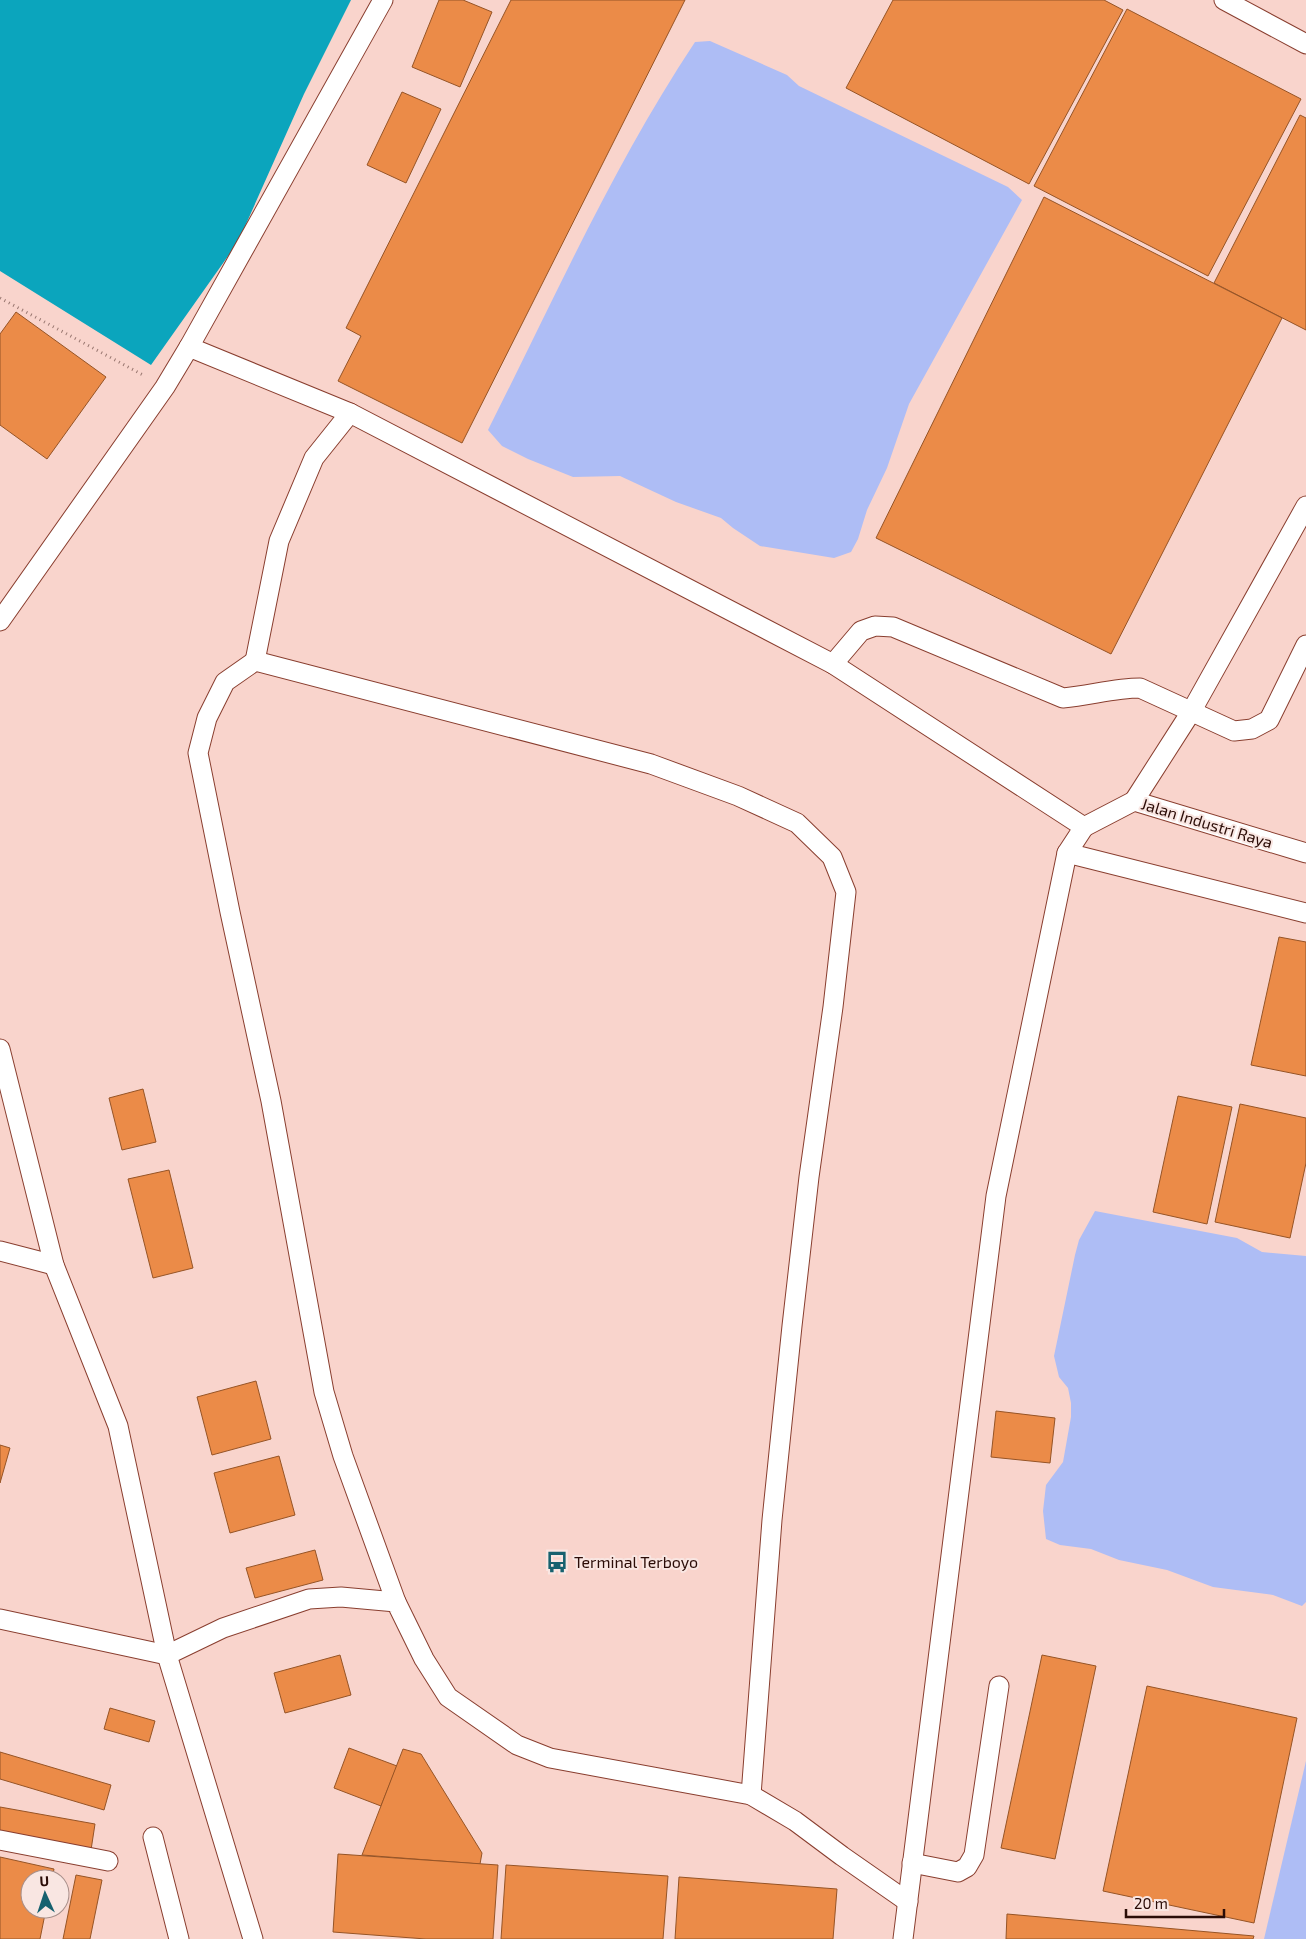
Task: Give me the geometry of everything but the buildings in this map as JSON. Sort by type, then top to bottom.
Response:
[{"type":"lane","points":[[0,621],[165,387],[383,0]]},
{"type":"lane","points":[[1224,0],[1306,44]]},
{"type":"lane","points":[[189,346],[350,412],[833,664],[1084,827],[1067,853],[996,1196],[903,1939]]},
{"type":"lane","points":[[350,412],[314,458],[279,541],[255,661],[225,682],[207,718],[198,753],[271,1100],[324,1392],[343,1456],[396,1602],[424,1659],[448,1697],[517,1744],[550,1758],[751,1795],[795,1821],[908,1902]]},
{"type":"lane","points":[[1134,801],[1191,712],[1306,506]]},
{"type":"lane","points":[[833,664],[861,631],[875,626],[893,627],[1063,698],[1083,697],[1128,688],[1140,688],[1234,731],[1252,729],[1269,720],[1306,645]]},
{"type":"lane","points":[[255,661],[651,764],[738,796],[797,823],[832,857],[846,892],[833,1007],[809,1177],[792,1326],[772,1520],[751,1795]]},
{"type":"lane","name":"Jalan Industri Raya","points":[[1084,827],[1134,801],[1306,853]]},
{"type":"lane","points":[[1067,853],[1306,913]]},
{"type":"lane","points":[[0,1049],[54,1265],[118,1426],[167,1654],[253,1939]]},
{"type":"lane","points":[[0,1251],[54,1265]]},
{"type":"lane","points":[[0,1619],[167,1654],[223,1628],[309,1598],[342,1597],[396,1602]]},
{"type":"lane","points":[[912,1863],[958,1872],[967,1867],[974,1855],[999,1686]]},
{"type":"lane","points":[[153,1837],[179,1939]]},
{"type":"lane","points":[[0,1840],[108,1862]]},
{"type":"path","points":[[0,298],[165,387]]},
{"type":"shaded area","points":[[0,0],[351,0],[304,94],[238,242],[151,365],[0,271]]},
{"type":"shaded area","points":[[710,41],[787,75],[799,86],[1008,187],[1022,200],[909,404],[887,468],[867,510],[858,539],[851,552],[834,558],[760,546],[721,518],[676,502],[620,476],[573,477],[528,459],[502,446],[488,430],[611,184],[638,136],[695,42]]},
{"type":"shaded area","points":[[1095,1211],[1237,1238],[1262,1252],[1306,1256],[1306,1602],[1302,1606],[1273,1595],[1213,1587],[1167,1570],[1119,1560],[1091,1549],[1060,1545],[1046,1539],[1043,1511],[1046,1485],[1063,1462],[1071,1417],[1068,1388],[1059,1377],[1054,1356],[1079,1240]]},
{"type":"shaded area","points":[[1306,1761],[1306,1939],[1264,1939]]},
{"type":"place","name":"Terminal Terboyo","points":[[557,1562]]}]
